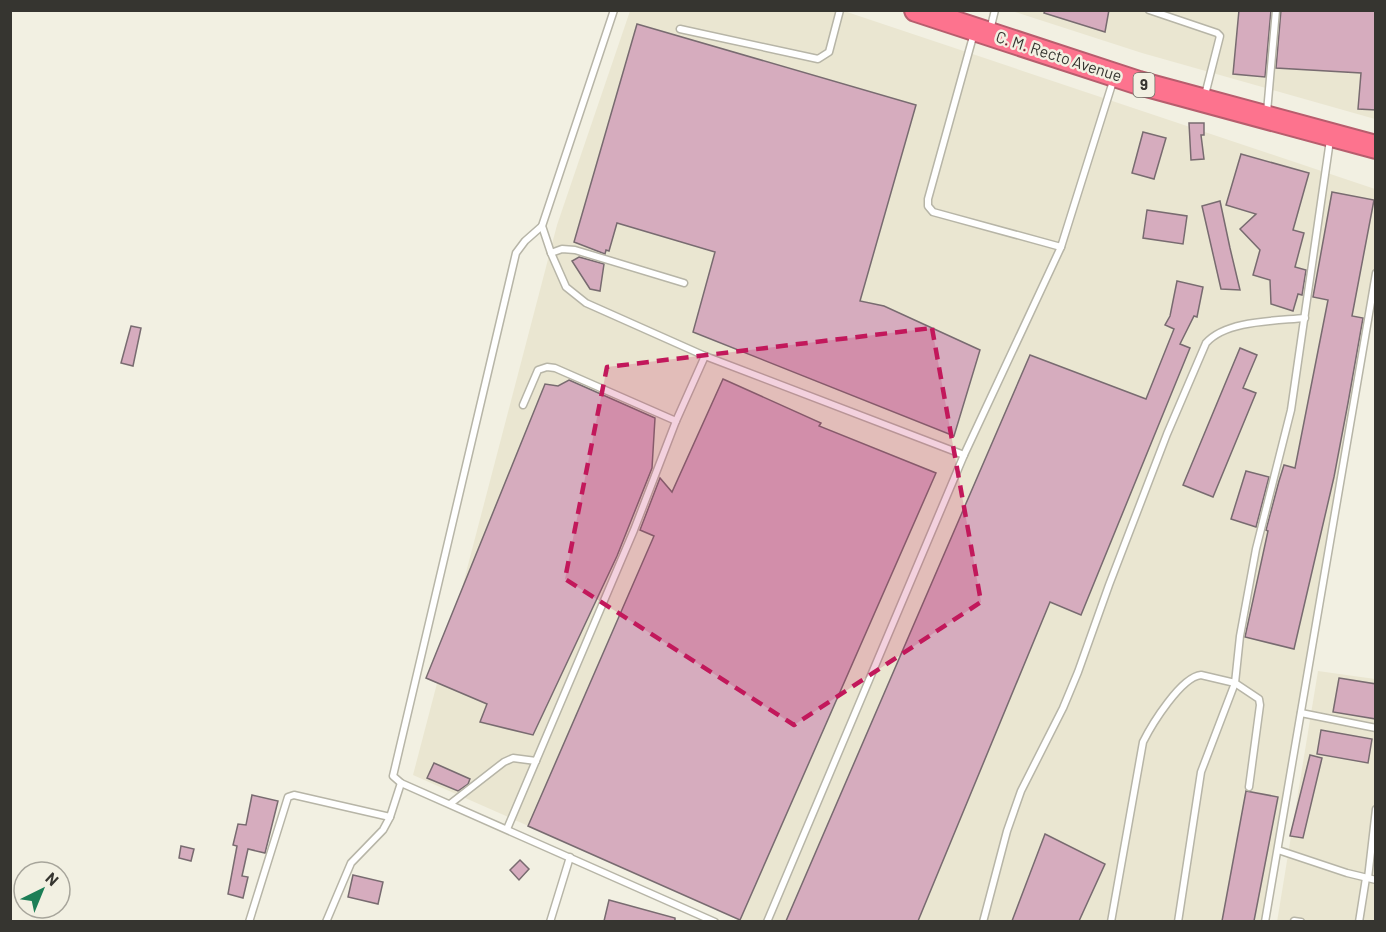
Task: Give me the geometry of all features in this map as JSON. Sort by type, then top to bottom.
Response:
[{"type":"highway","name":"C. M. Recto Avenue","points":[[916,10],[1203,102],[1376,147]]},
{"type":"lane","points":[[614,10],[542,226],[525,240],[516,253],[393,773],[395,779],[401,783],[705,919],[715,921]]},
{"type":"lane","points":[[680,29],[818,59],[829,52],[840,10]]},
{"type":"lane","points":[[995,10],[982,31],[928,199],[928,206],[933,212],[1061,247]]},
{"type":"lane","points":[[1149,10],[1220,36],[1203,102]]},
{"type":"lane","points":[[1266,119],[1276,10]]},
{"type":"lane","points":[[767,921],[964,455],[1061,247],[1115,75]]},
{"type":"lane","points":[[1178,921],[1201,772],[1235,682],[1240,636],[1256,549],[1291,410],[1331,136]]},
{"type":"lane","points":[[542,226],[566,287],[579,299],[705,356],[964,455]]},
{"type":"lane","points":[[551,253],[562,249],[575,250],[684,283]]},
{"type":"lane","points":[[1265,921],[1376,273]]},
{"type":"lane","points":[[983,921],[1006,831],[1021,791],[1074,681],[1134,519],[1206,343],[1221,331],[1252,324],[1305,318]]},
{"type":"lane","points":[[507,829],[644,506],[676,420],[705,356]]},
{"type":"lane","points":[[523,405],[538,370],[547,367],[555,368],[676,420]]},
{"type":"lane","points":[[1111,921],[1143,742],[1152,725],[1176,693],[1196,675],[1235,682],[1259,699],[1249,787]]},
{"type":"lane","points":[[1301,713],[1376,728]]},
{"type":"lane","points":[[450,804],[504,762],[513,758],[536,761]]},
{"type":"lane","points":[[326,921],[351,863],[383,830],[390,817],[401,783]]},
{"type":"lane","points":[[249,921],[288,797],[294,795],[390,817]]},
{"type":"lane","points":[[1359,921],[1376,809]]},
{"type":"lane","points":[[1278,850],[1376,880]]},
{"type":"lane","points":[[549,921],[570,857]]},
{"type":"highlighted area","points":[[932,328],[981,602],[794,725],[565,579],[607,367]]},
{"type":"shaded area","points":[[630,11],[844,11],[1375,189],[1375,292],[1266,921],[744,921],[413,775],[557,225]]},
{"type":"shaded area","points":[[1012,11],[1375,11],[1375,119],[1142,53]]},
{"type":"shaded area","points":[[1318,671],[1375,679],[1375,921],[1277,922]]},
{"type":"building","points":[[1045,10],[1109,10],[1105,32],[1044,13]]},
{"type":"building","points":[[1239,10],[1271,10],[1265,77],[1233,74]]},
{"type":"building","points":[[1281,10],[1376,10],[1376,110],[1358,109],[1361,73],[1276,68]]},
{"type":"building","points":[[637,24],[916,105],[860,301],[884,306],[980,350],[954,436],[693,332],[715,252],[617,223],[609,251],[606,250],[605,254],[574,242]]},
{"type":"building","points":[[1189,123],[1204,123],[1204,135],[1201,135],[1204,159],[1191,160]]},
{"type":"building","points":[[1143,132],[1166,138],[1154,179],[1132,173]]},
{"type":"building","points":[[1241,154],[1309,173],[1293,230],[1304,233],[1295,267],[1306,270],[1302,295],[1298,294],[1293,311],[1271,304],[1270,280],[1253,275],[1260,250],[1240,229],[1256,214],[1226,205]]},
{"type":"building","points":[[1332,192],[1374,200],[1352,316],[1363,318],[1348,403],[1334,477],[1294,649],[1245,637],[1268,531],[1266,530],[1279,481],[1284,465],[1295,468],[1328,300],[1313,297]]},
{"type":"building","points":[[1220,201],[1240,290],[1221,289],[1202,206]]},
{"type":"building","points":[[1147,210],[1187,216],[1183,244],[1143,238]]},
{"type":"building","points":[[579,257],[604,264],[600,291],[590,289],[572,261]]},
{"type":"building","points":[[1177,281],[1203,287],[1197,317],[1194,316],[1180,344],[1190,348],[1081,615],[1050,602],[918,921],[786,921],[1030,355],[1146,399],[1174,329],[1165,325],[1170,316]]},
{"type":"building","points":[[131,326],[141,328],[133,366],[121,363]]},
{"type":"building","points":[[1240,348],[1257,355],[1243,388],[1256,393],[1213,497],[1183,485]]},
{"type":"building","points":[[723,379],[821,423],[819,426],[936,473],[740,920],[528,826],[654,536],[640,530],[660,478],[672,492]]},
{"type":"building","points":[[569,380],[655,418],[652,468],[617,556],[533,735],[480,722],[487,704],[426,678],[545,384],[558,386]]},
{"type":"building","points":[[1246,471],[1269,477],[1256,527],[1231,519]]},
{"type":"building","points":[[1339,678],[1376,684],[1376,719],[1333,712]]},
{"type":"building","points":[[1321,730],[1372,739],[1368,763],[1317,754]]},
{"type":"building","points":[[1310,755],[1322,758],[1303,838],[1290,836]]},
{"type":"building","points":[[434,763],[470,779],[468,784],[458,791],[427,778]]},
{"type":"building","points":[[1246,791],[1278,797],[1254,921],[1222,921]]},
{"type":"building","points":[[252,795],[278,801],[265,853],[248,849],[242,876],[248,877],[243,898],[228,894],[237,846],[233,845],[238,824],[246,825]]},
{"type":"building","points":[[1045,834],[1105,864],[1079,921],[1012,921]]},
{"type":"building","points":[[181,846],[194,849],[191,861],[179,858]]},
{"type":"building","points":[[520,860],[529,869],[519,880],[510,870]]},
{"type":"building","points":[[353,875],[383,882],[378,904],[348,897]]},
{"type":"building","points":[[609,900],[675,918],[675,921],[604,921]]}]
